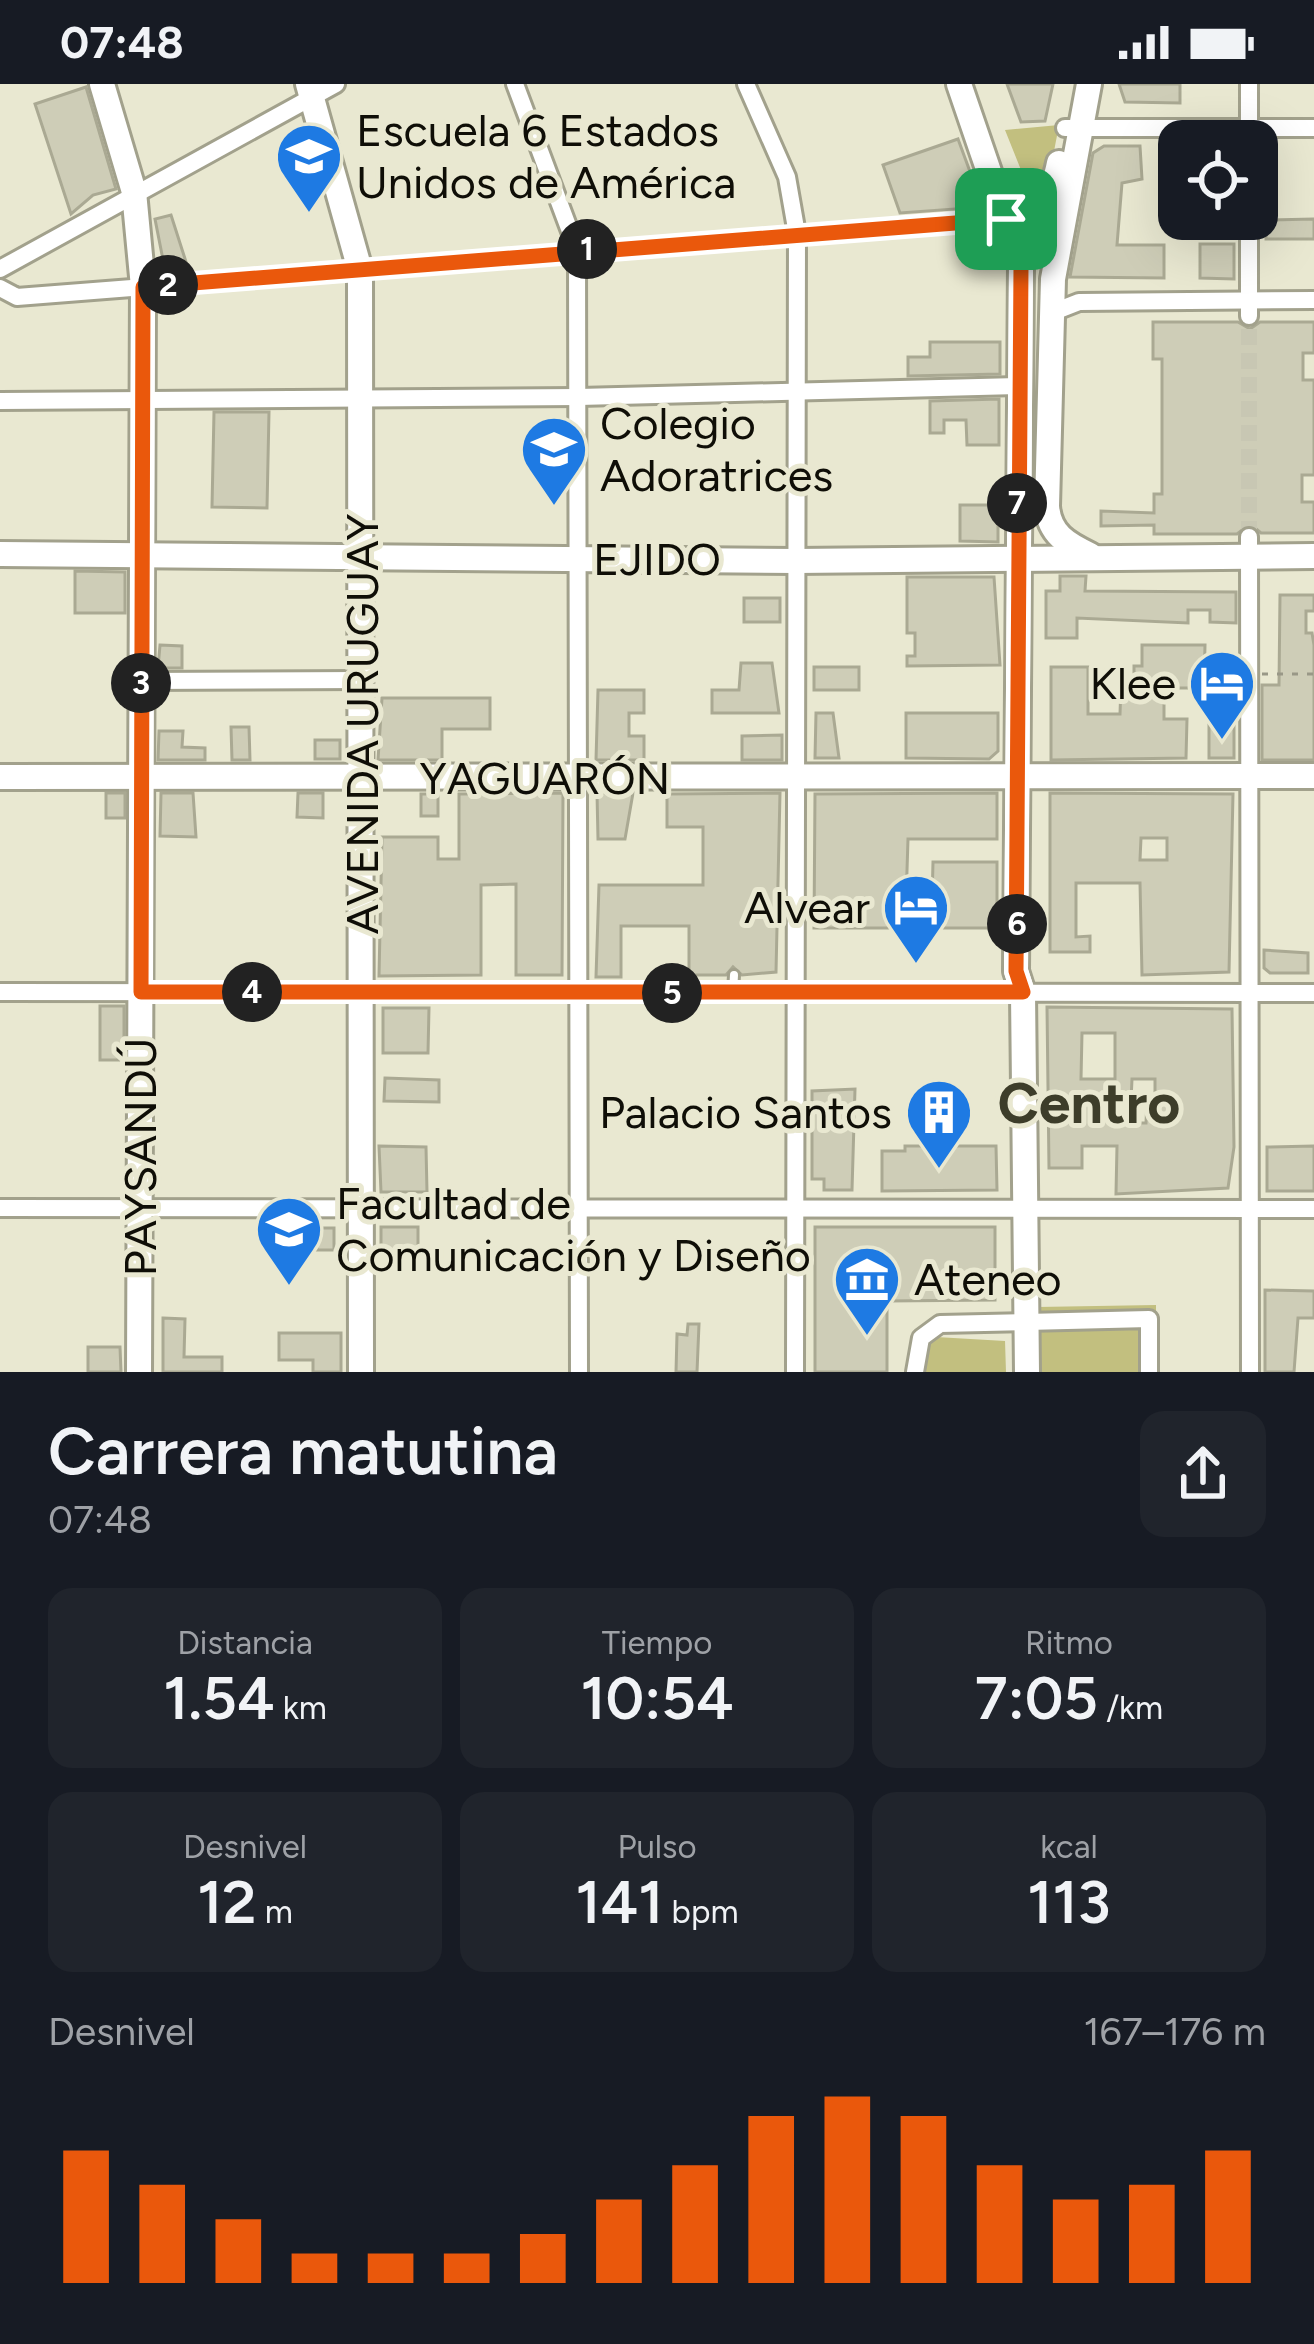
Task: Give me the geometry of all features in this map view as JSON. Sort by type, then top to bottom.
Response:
[{"type":"street","name":"PAYSANDÚ","points":[[102,84],[134,193],[143,287],[139,1372]]},
{"type":"street","points":[[515,84],[577,250],[579,1372]]},
{"type":"street","points":[[746,84],[787,177],[797,234],[796,778],[788,914],[796,994],[795,1372]]},
{"type":"street","points":[[959,84],[1035,262],[1032,484],[1023,558]]},
{"type":"street","points":[[976,84],[1014,217],[1021,266],[1018,386],[1024,774],[1016,971],[1023,992],[1023,1368]]},
{"type":"street","points":[[1048,521],[1051,313],[1074,84]]},
{"type":"street","points":[[0,288],[17,296],[1014,217],[1038,208],[1054,189],[1089,84]]},
{"type":"street","points":[[1249,84],[1250,120]]},
{"type":"street","points":[[0,269],[318,87]]},
{"type":"street","name":"AVENIDA URUGUAY","points":[[318,87],[360,270],[361,1372]]},
{"type":"street","points":[[1072,128],[1158,131]]},
{"type":"street","points":[[1278,132],[1314,128]]},
{"type":"street","points":[[1249,240],[1249,308]]},
{"type":"street","points":[[1051,313],[1079,302],[1249,308],[1314,300]]},
{"type":"street","points":[[0,400],[579,398],[1018,386]]},
{"type":"street","points":[[1032,484],[1049,454]]},
{"type":"street","points":[[1032,484],[1048,521],[1065,542],[1094,557]]},
{"type":"street","points":[[1249,547],[1250,1372]]},
{"type":"street","name":"EJIDO","points":[[0,554],[796,561],[1094,557],[1249,547],[1314,556]]},
{"type":"street","points":[[141,681],[362,680]]},
{"type":"street","name":"YAGUARÓN","points":[[0,777],[1314,776]]},
{"type":"street","points":[[0,992],[580,992],[734,984],[796,994],[1314,993]]},
{"type":"street","points":[[0,1208],[1314,1209]]},
{"type":"street","points":[[915,1372],[921,1338],[940,1324],[1149,1319],[1149,1372]]},
{"type":"path","points":[[1248,675],[1314,674]]},
{"type":"shaded area","points":[[1059,125],[1048,183],[1031,195],[1005,130]]},
{"type":"shaded area","points":[[1156,1305],[1156,1372],[1038,1372],[1037,1307]]},
{"type":"shaded area","points":[[936,1337],[1005,1341],[1006,1372],[925,1372],[925,1351]]},
{"type":"building","points":[[1007,84],[1053,84],[1045,121],[1021,122]]},
{"type":"building","points":[[1119,84],[1180,84],[1180,103],[1125,102]]},
{"type":"building","points":[[86,87],[116,189],[93,195],[71,214],[35,104]]},
{"type":"building","points":[[958,139],[983,207],[900,213],[883,165]]},
{"type":"building","points":[[1104,146],[1140,146],[1142,179],[1122,183],[1117,245],[1164,245],[1164,278],[1070,277],[1093,153]]},
{"type":"building","points":[[171,215],[187,265],[165,270],[155,219]]},
{"type":"building","points":[[1314,219],[1314,239],[1278,239],[1278,220]]},
{"type":"building","points":[[1200,244],[1234,244],[1234,279],[1200,278]]},
{"type":"building","points":[[1153,322],[1238,322],[1250,329],[1260,322],[1314,322],[1314,353],[1303,353],[1303,380],[1314,380],[1314,475],[1302,475],[1302,502],[1314,502],[1314,533],[1261,533],[1250,524],[1237,534],[1154,534],[1154,525],[1101,526],[1101,511],[1154,513],[1154,494],[1162,494],[1162,359],[1153,359]]},
{"type":"building","points":[[930,342],[1000,342],[1000,374],[908,376],[908,357],[930,357]]},
{"type":"building","points":[[999,399],[999,445],[967,445],[966,420],[944,420],[944,433],[930,433],[930,401]]},
{"type":"building","points":[[214,412],[269,412],[267,508],[212,507]]},
{"type":"building","points":[[960,505],[998,505],[998,542],[960,541]]},
{"type":"building","points":[[75,571],[125,572],[125,613],[75,613]]},
{"type":"building","points":[[1060,576],[1086,576],[1085,591],[1236,592],[1236,623],[1210,622],[1210,610],[1188,610],[1188,623],[1077,618],[1077,638],[1046,638],[1046,591],[1060,591]]},
{"type":"building","points":[[907,577],[994,577],[1000,665],[907,666],[907,656],[915,656],[915,633],[907,633]]},
{"type":"building","points":[[1280,595],[1314,595],[1314,611],[1306,611],[1306,633],[1312,633],[1314,645],[1314,760],[1262,760],[1262,685],[1279,685]]},
{"type":"building","points":[[744,598],[780,598],[780,622],[744,622]]},
{"type":"building","points":[[160,645],[182,646],[182,668],[158,668]]},
{"type":"building","points":[[1142,645],[1205,645],[1204,688],[1164,688],[1164,719],[1187,719],[1186,758],[1051,760],[1051,667],[1088,667],[1088,714],[1120,714],[1121,683],[1134,683],[1134,666],[1142,666]]},
{"type":"building","points":[[741,663],[772,663],[779,713],[712,713],[712,690],[739,690]]},
{"type":"building","points":[[814,667],[859,667],[859,690],[814,690]]},
{"type":"building","points":[[598,690],[644,690],[644,713],[629,713],[629,736],[644,736],[644,760],[596,760]]},
{"type":"building","points":[[382,698],[490,698],[490,729],[442,729],[442,760],[378,760]]},
{"type":"building","name":"Klee","points":[[1216,712],[1234,712],[1234,758],[1209,758],[1209,725],[1216,726]]},
{"type":"building","points":[[816,713],[833,713],[839,758],[815,758]]},
{"type":"building","points":[[906,713],[998,713],[998,751],[989,759],[906,758]]},
{"type":"building","points":[[231,727],[249,727],[250,760],[232,760]]},
{"type":"building","points":[[159,731],[183,731],[182,747],[205,748],[205,760],[158,760]]},
{"type":"building","points":[[782,735],[782,760],[742,760],[742,736]]},
{"type":"building","points":[[315,740],[340,740],[340,759],[315,759]]},
{"type":"building","points":[[106,793],[125,793],[125,818],[106,818]]},
{"type":"building","points":[[161,793],[193,793],[196,837],[160,836]]},
{"type":"building","points":[[298,793],[323,793],[323,818],[297,817]]},
{"type":"building","points":[[563,793],[562,975],[516,975],[516,884],[481,885],[481,975],[379,976],[382,837],[438,837],[438,859],[459,859],[459,794]]},
{"type":"building","points":[[597,793],[633,793],[625,839],[598,839]]},
{"type":"building","points":[[780,793],[776,972],[742,975],[733,967],[726,975],[689,975],[689,926],[621,926],[621,977],[596,977],[599,885],[703,885],[703,827],[667,827],[667,794]]},
{"type":"building","points":[[997,793],[997,839],[908,839],[906,902],[932,902],[933,862],[997,862],[997,928],[814,928],[815,794]]},
{"type":"building","points":[[1050,793],[1233,794],[1229,972],[1142,975],[1140,883],[1076,883],[1076,937],[1090,936],[1090,952],[1050,952]],"holes":[[[1141,838],[1167,838],[1167,860],[1140,860]]]},
{"type":"building","points":[[421,794],[438,794],[438,816],[421,816]]},
{"type":"building","points":[[1264,950],[1308,953],[1308,973],[1270,973],[1264,968]]},
{"type":"building","points":[[100,1006],[124,1006],[124,1060],[100,1060]]},
{"type":"building","points":[[1047,1007],[1232,1009],[1234,1147],[1228,1188],[1116,1194],[1117,1146],[1082,1146],[1082,1168],[1049,1168]],"holes":[[[1082,1033],[1115,1033],[1115,1079],[1081,1079]],[[1132,1079],[1155,1079],[1155,1101],[1147,1101],[1146,1123],[1109,1123],[1109,1101],[1131,1101]]]},
{"type":"building","points":[[383,1008],[429,1008],[428,1053],[383,1053]]},
{"type":"building","points":[[385,1078],[439,1080],[439,1102],[384,1101]]},
{"type":"building","points":[[855,1089],[852,1190],[824,1190],[824,1179],[812,1179],[812,1091]]},
{"type":"building","points":[[379,1146],[426,1147],[427,1192],[381,1192]]},
{"type":"building","name":"Palacio Santos","points":[[905,1146],[996,1146],[997,1190],[882,1191],[882,1151],[905,1151]]},
{"type":"building","points":[[1314,1146],[1314,1191],[1267,1191],[1267,1147]]},
{"type":"building","points":[[381,1227],[418,1227],[418,1251],[381,1251]]},
{"type":"building","points":[[815,1227],[995,1227],[995,1300],[887,1301],[887,1372],[815,1372]]},
{"type":"building","points":[[316,1228],[334,1228],[334,1250],[317,1250]]},
{"type":"building","points":[[1265,1290],[1314,1291],[1314,1318],[1298,1318],[1294,1372],[1265,1372]]},
{"type":"building","points":[[163,1318],[185,1319],[184,1357],[222,1357],[222,1372],[163,1372]]},
{"type":"building","points":[[688,1324],[699,1324],[697,1372],[676,1372],[677,1334],[687,1335]]},
{"type":"building","points":[[279,1333],[341,1333],[341,1372],[313,1372],[313,1360],[279,1360]]},
{"type":"building","points":[[88,1347],[120,1347],[121,1372],[88,1372]]},
{"type":"tunnel","points":[[1249,316],[1249,537]]},
{"type":"place","name":"Escuela 6 Estados Unidos de América","points":[[309,215]]},
{"type":"place","name":"Colegio Adoratrices","points":[[554,508]]},
{"type":"place","name":"Klee","points":[[1222,742]]},
{"type":"place","name":"Alvear","points":[[916,966]]},
{"type":"place","name":"Palacio Santos","points":[[939,1171]]},
{"type":"place","name":"Facultad de Comunicación y Diseño","points":[[289,1288]]},
{"type":"place","name":"Ateneo","points":[[867,1338]]},
{"type":"district","name":"Centro","points":[[1089,1103]]},
{"type":"route","points":[[1006,219],[1021,266],[1016,971],[1023,992],[141,992],[143,287],[1006,219]]}]
